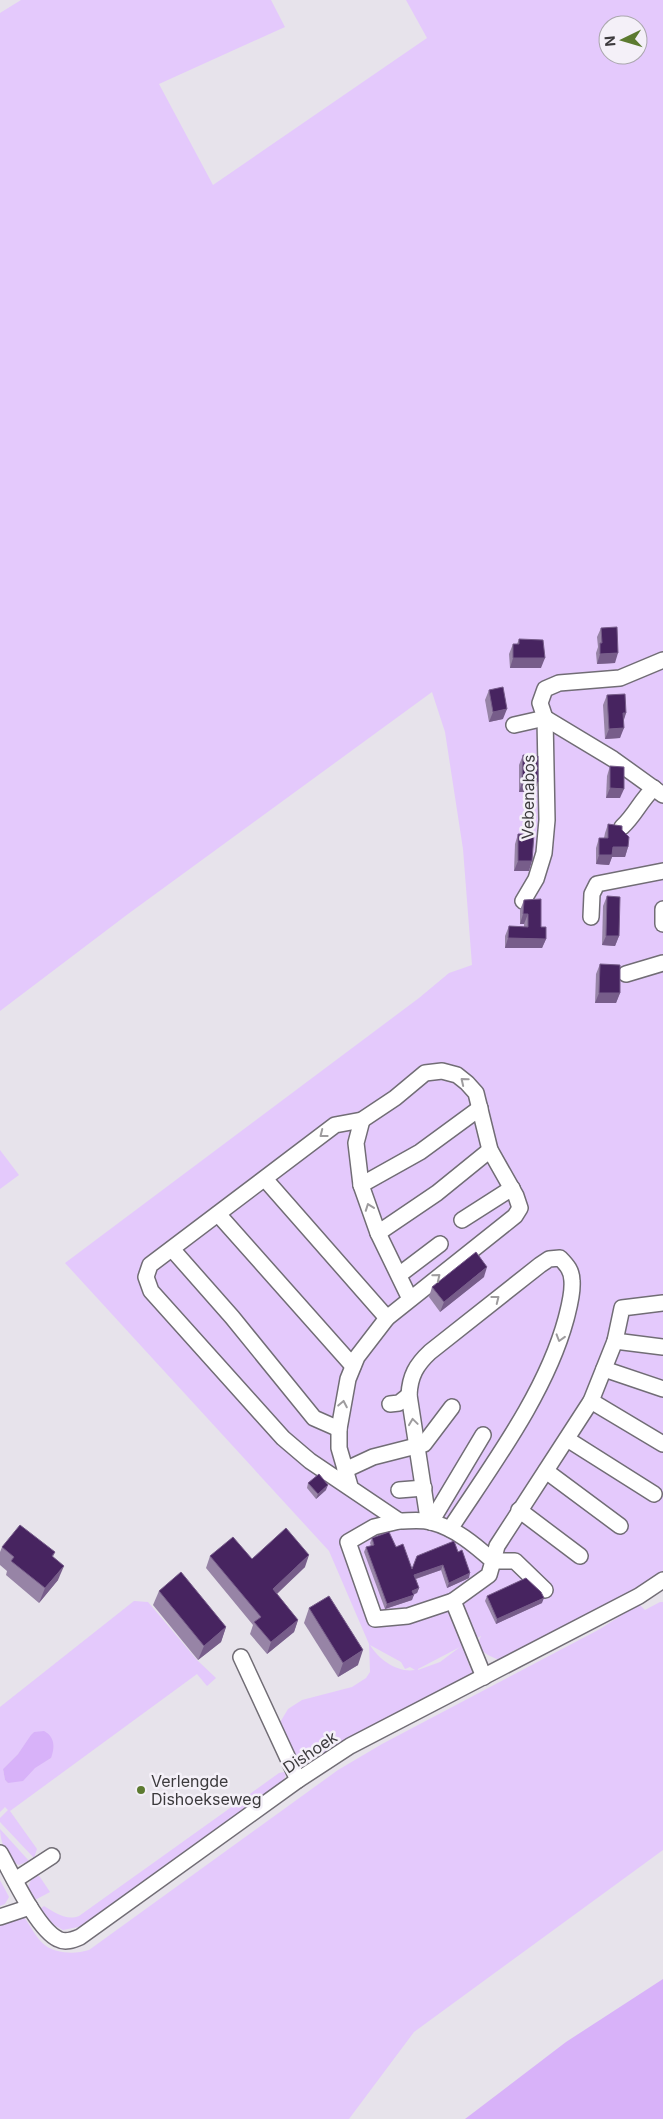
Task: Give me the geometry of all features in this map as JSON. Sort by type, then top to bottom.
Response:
[{"type":"street","name":"Vebenabos","points":[[523,901],[536,879],[544,853],[547,820],[545,718],[540,703],[545,689],[559,683],[620,678],[663,660]]},
{"type":"street","points":[[514,725],[545,718],[613,759],[658,792]]},
{"type":"street","points":[[622,828],[636,814],[642,799],[658,792]]},
{"type":"street","points":[[591,916],[592,894],[597,884],[663,871]]},
{"type":"street","points":[[663,908],[663,924]]},
{"type":"street","points":[[626,974],[663,963]]},
{"type":"street","points":[[350,1486],[339,1448],[339,1429],[348,1379],[357,1357],[387,1318],[515,1216],[520,1208],[512,1188],[490,1150],[476,1093],[457,1076],[442,1071],[425,1073],[395,1098],[362,1120],[335,1125],[150,1265],[146,1277],[151,1291],[283,1438],[310,1460],[399,1521]]},
{"type":"street","points":[[361,1185],[420,1152],[480,1108]]},
{"type":"street","points":[[362,1120],[356,1143],[361,1185],[378,1233],[410,1299]]},
{"type":"street","points":[[378,1233],[437,1193],[490,1150]]},
{"type":"street","points":[[265,1179],[387,1318]]},
{"type":"street","points":[[462,1220],[512,1188]]},
{"type":"street","points":[[218,1214],[354,1366]]},
{"type":"street","points":[[399,1275],[440,1244]]},
{"type":"street","points":[[172,1249],[232,1317],[314,1418],[339,1429]]},
{"type":"street","points":[[431,1522],[427,1512],[410,1395],[410,1381],[417,1364],[548,1259],[560,1258],[568,1266],[572,1280],[571,1300],[559,1344],[524,1415],[450,1529]]},
{"type":"street","points":[[545,1590],[515,1561],[493,1561],[477,1547],[450,1529],[431,1522],[399,1521],[374,1527],[348,1542],[375,1619],[408,1616],[453,1601],[489,1575],[493,1561],[498,1546],[519,1510],[591,1401],[615,1341],[622,1308],[663,1303]]},
{"type":"street","points":[[615,1341],[663,1348]]},
{"type":"street","points":[[604,1369],[663,1389]]},
{"type":"street","points":[[390,1404],[399,1403],[410,1395]]},
{"type":"street","points":[[591,1401],[663,1444]]},
{"type":"street","points":[[345,1470],[374,1457],[424,1444],[452,1407]]},
{"type":"street","points":[[431,1522],[483,1435]]},
{"type":"street","points":[[567,1439],[654,1494]]},
{"type":"street","points":[[546,1471],[620,1526]]},
{"type":"street","points":[[399,1490],[424,1488]]},
{"type":"street","points":[[519,1510],[580,1556]]},
{"type":"street","name":"Dishoek","points":[[30,1907],[49,1932],[60,1940],[71,1940],[80,1937],[298,1780],[350,1746],[639,1596],[663,1580]]},
{"type":"street","points":[[453,1601],[484,1677]]},
{"type":"street","points":[[240,1657],[298,1780]]},
{"type":"street","points":[[0,1853],[30,1907],[0,1917]]},
{"type":"street","points":[[15,1880],[52,1856]]},
{"type":"shaded area","points":[[21,0],[271,0],[285,27],[159,84],[213,185],[427,38],[406,0],[663,0],[663,1571],[615,1601],[502,1661],[482,1651],[477,1645],[481,1636],[465,1644],[469,1665],[475,1676],[303,1772],[279,1724],[288,1709],[302,1700],[352,1687],[366,1678],[370,1672],[369,1644],[329,1551],[65,1263],[419,998],[449,973],[472,965],[463,849],[445,732],[432,692],[128,914],[0,1011],[0,13]],"holes":[[[370,1645],[401,1662],[405,1669],[410,1667],[415,1670],[402,1669],[389,1664],[378,1656]],[[460,1647],[440,1662],[418,1670],[418,1669]]]},
{"type":"shaded area","points":[[0,1150],[19,1175],[0,1189]]},
{"type":"shaded area","points":[[134,1601],[148,1602],[198,1661],[216,1678],[207,1686],[197,1674],[10,1811],[37,1849],[34,1858],[0,1822],[0,1818],[8,1810],[5,1807],[0,1812],[0,1707]],"holes":[[[34,1732],[51,1758],[8,1783],[5,1780],[3,1769],[18,1754]]]},
{"type":"shaded area","points":[[663,1602],[663,1850],[414,2032],[349,2119],[0,2119],[0,1921],[24,1917],[40,1940],[51,1949],[67,1952],[89,1950],[338,1770],[382,1744],[600,1629],[639,1604],[645,1610]]},
{"type":"shaded area","points":[[44,1731],[52,1739],[53,1750],[51,1758],[35,1768],[23,1781],[8,1783],[5,1780],[3,1769],[18,1754],[34,1732]]},
{"type":"shaded area","points":[[284,1772],[286,1775],[282,1783],[83,1926],[63,1930],[50,1923],[40,1909],[44,1906],[66,1917],[79,1916],[279,1773]]},
{"type":"shaded area","points":[[0,1829],[29,1861],[19,1865],[11,1859],[3,1845]]},
{"type":"shaded area","points":[[37,1875],[50,1892],[35,1900],[28,1887],[31,1880]]},
{"type":"shaded area","points":[[0,1880],[9,1897],[5,1904],[0,1906]]},
{"type":"shaded area","points":[[663,1979],[663,2119],[465,2119],[566,2042]]},
{"type":"building","points":[[617,627],[618,653],[600,654],[600,643],[602,643],[601,628]]},
{"type":"building","points":[[519,639],[543,640],[545,658],[513,658],[513,644],[519,644]]},
{"type":"building","points":[[503,687],[507,709],[493,712],[489,690]]},
{"type":"building","points":[[625,694],[626,713],[623,713],[624,728],[609,729],[607,695]]},
{"type":"building","points":[[523,755],[538,756],[538,782],[522,782]]},
{"type":"building","points":[[610,766],[624,767],[624,789],[610,788]]},
{"type":"building","points":[[608,824],[622,826],[622,830],[629,837],[628,847],[613,847],[612,855],[599,855],[599,838],[608,838]]},
{"type":"building","points":[[518,834],[534,834],[532,861],[518,861]]},
{"type":"building","points":[[607,896],[620,897],[619,936],[606,936]]},
{"type":"building","points":[[541,899],[541,927],[546,927],[546,939],[508,938],[509,926],[528,927],[528,914],[523,914],[524,900]]},
{"type":"building","points":[[600,964],[620,965],[620,993],[599,993]]},
{"type":"building","points":[[476,1252],[487,1267],[444,1302],[432,1287]]},
{"type":"building","points":[[319,1474],[328,1485],[318,1494],[308,1483]]},
{"type":"building","points":[[20,1525],[55,1552],[52,1556],[64,1566],[45,1588],[11,1561],[14,1557],[2,1547]]},
{"type":"building","points":[[286,1528],[309,1555],[273,1589],[298,1620],[271,1642],[254,1622],[261,1617],[210,1556],[233,1537],[252,1559]]},
{"type":"building","points":[[389,1532],[396,1547],[403,1544],[412,1569],[417,1556],[454,1541],[458,1552],[462,1550],[470,1573],[449,1583],[443,1565],[414,1575],[419,1588],[412,1591],[414,1595],[387,1604],[366,1547],[374,1545],[372,1538]]},
{"type":"building","points":[[181,1572],[226,1627],[204,1646],[159,1591]]},
{"type":"building","points":[[526,1578],[541,1592],[544,1598],[497,1619],[487,1596]]},
{"type":"building","points":[[329,1596],[363,1650],[343,1663],[309,1608]]},
{"type":"place","name":"Verlengde Dishoekseweg","points":[[141,1790]]}]
